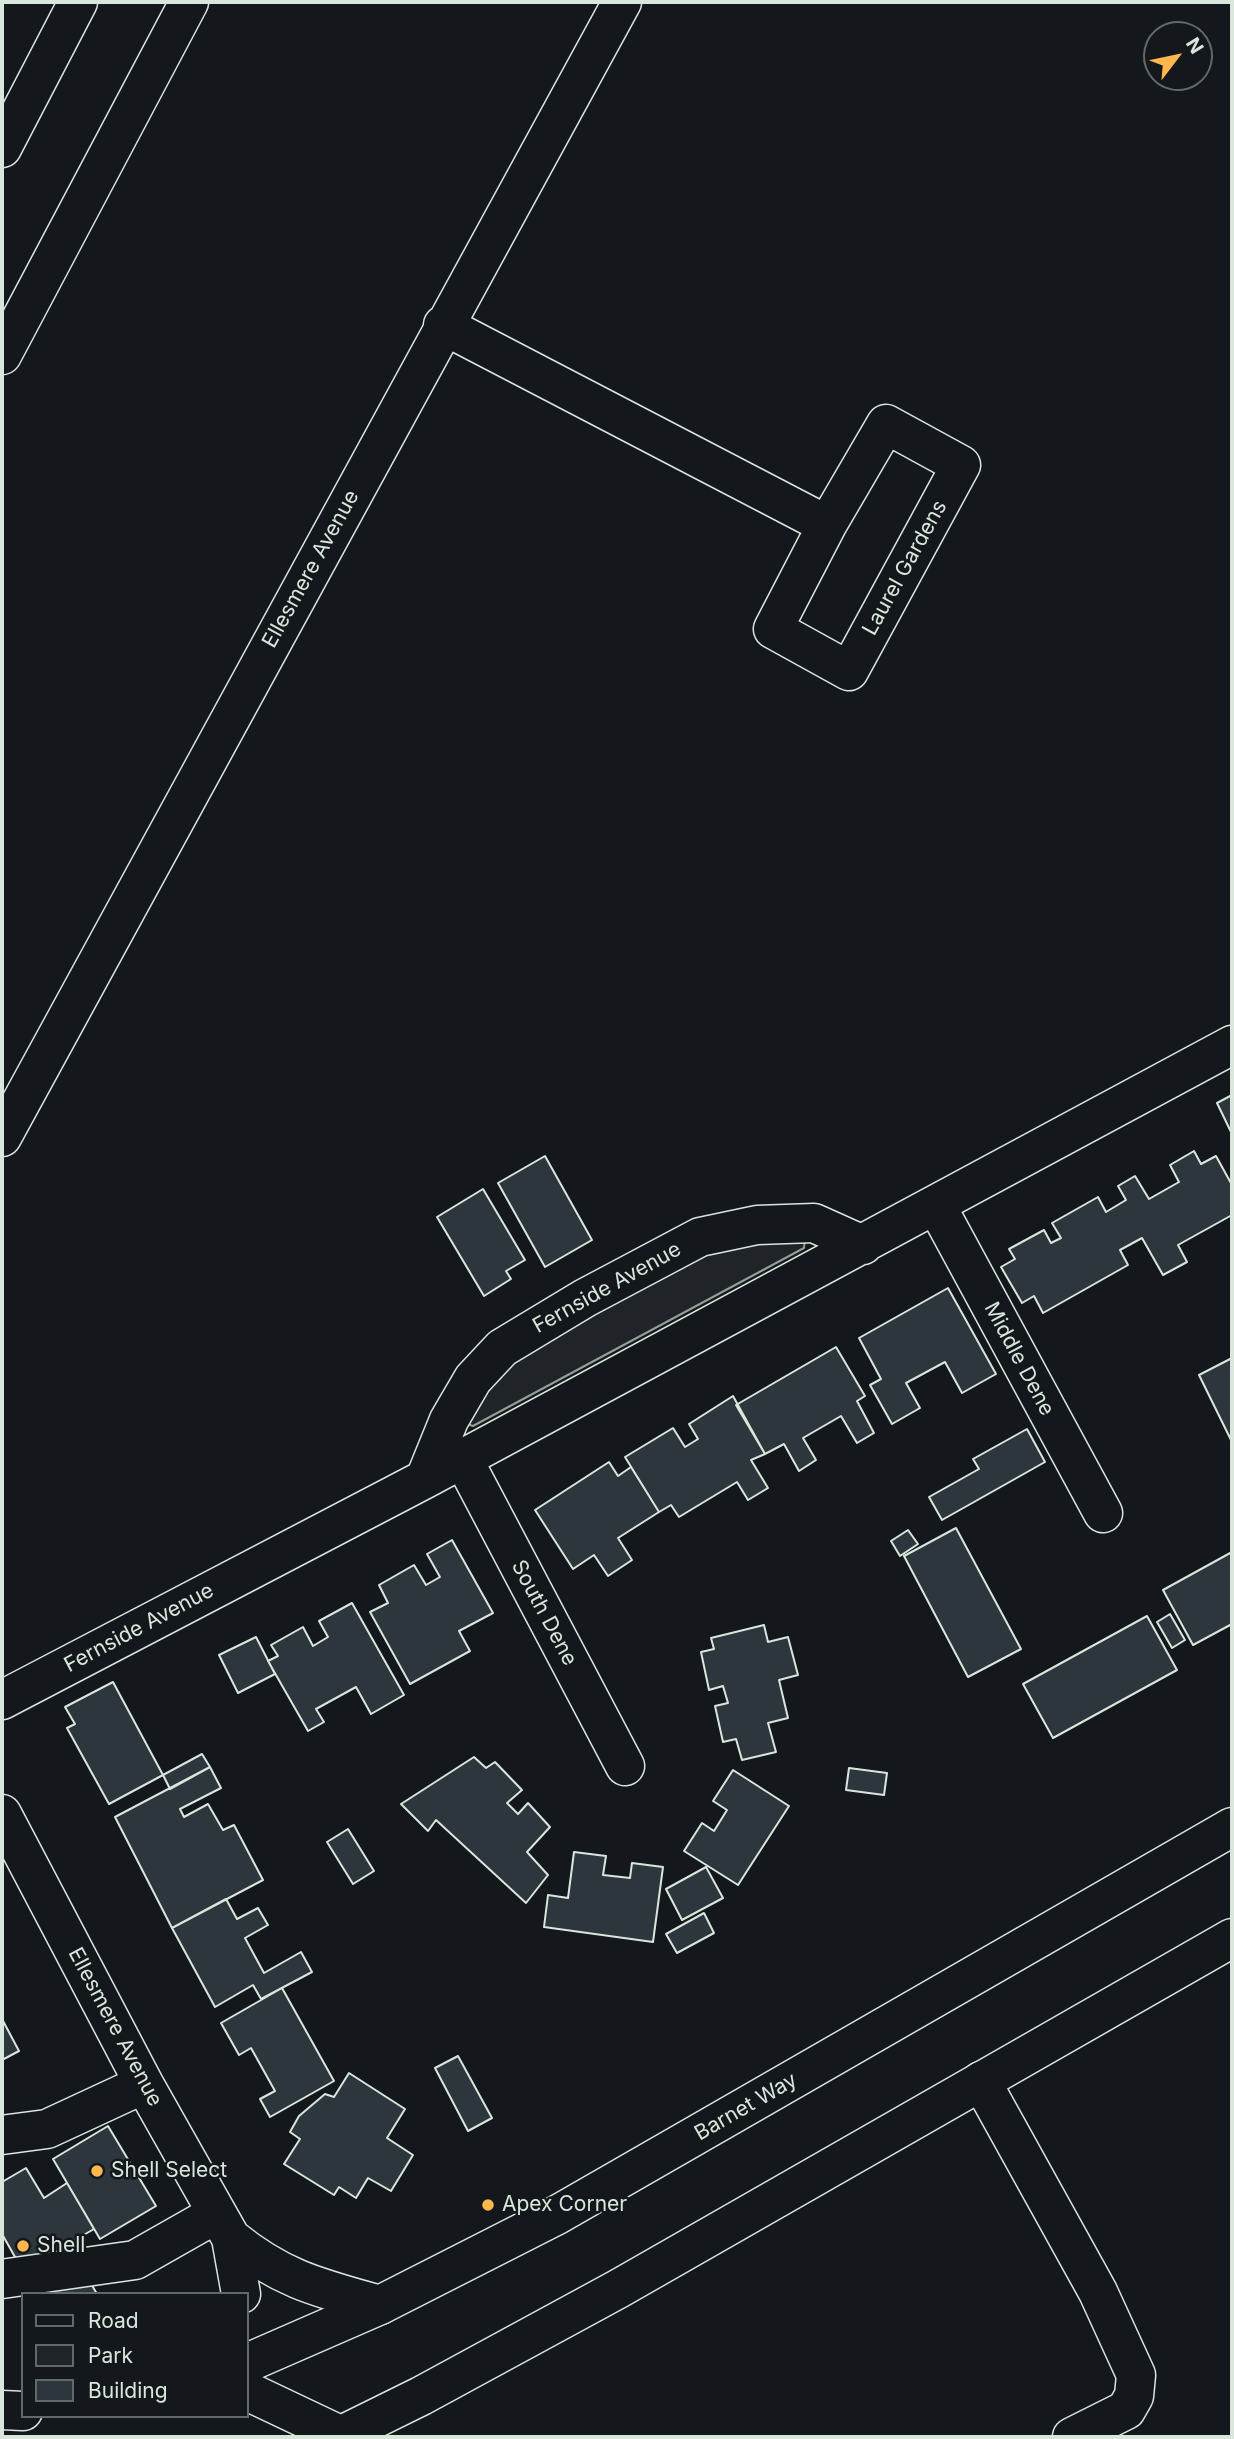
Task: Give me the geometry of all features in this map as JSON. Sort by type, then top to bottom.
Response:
[{"type":"main road","points":[[2,149],[78,2]]},
{"type":"main road","points":[[2,355],[189,2]]},
{"type":"main road","name":"Ellesmere Avenue","points":[[2,1137],[443,325],[622,2]]},
{"type":"main road","points":[[443,325],[827,525]]},
{"type":"main road","name":"Laurel Gardens","points":[[886,424],[961,465],[849,671],[774,629],[827,525],[886,424]]},
{"type":"main road","name":"Fernside Avenue","points":[[2,1700],[463,1459],[1232,1045]]},
{"type":"main road","name":"Middle Dene","points":[[936,1205],[1103,1513]]},
{"type":"main road","name":"Fernside Avenue","points":[[425,1479],[449,1420],[474,1379],[502,1348],[585,1298],[700,1237],[757,1225],[814,1223],[863,1245]]},
{"type":"main road","name":"South Dene","points":[[463,1459],[625,1766]]},
{"type":"main road","name":"Ellesmere Avenue","points":[[2,1814],[144,2084],[223,2226],[240,2292]]},
{"type":"main road","name":"Barnet Way","points":[[248,2363],[380,2305],[557,2215],[1232,1827]]},
{"type":"main road","points":[[248,2391],[341,2437],[618,2289],[1232,1938]]},
{"type":"main road","points":[[981,2081],[1098,2292],[1136,2375],[1134,2396],[1126,2410],[1072,2437]]},
{"type":"main road","points":[[2,2135],[47,2129],[144,2084]]},
{"type":"main road","points":[[2,2278],[135,2260],[223,2226]]},
{"type":"main road","name":"Ellesmere Avenue","points":[[223,2226],[261,2263],[294,2278],[380,2305]]},
{"type":"main road","points":[[2,2410],[21,2412]]},
{"type":"green space","points":[[805,1239],[804,1248],[473,1426],[464,1423],[509,1355],[726,1242]]},
{"type":"building","points":[[1232,1095],[1232,1134],[1217,1103]]},
{"type":"building","points":[[1194,1151],[1201,1164],[1216,1156],[1232,1185],[1232,1215],[1178,1245],[1187,1262],[1163,1275],[1142,1238],[1120,1250],[1128,1265],[1043,1313],[1034,1296],[1022,1303],[1001,1267],[1015,1259],[1009,1249],[1044,1230],[1051,1243],[1061,1238],[1052,1223],[1098,1197],[1106,1212],[1126,1200],[1118,1186],[1135,1176],[1149,1199],[1179,1182],[1170,1165]]},
{"type":"building","points":[[545,1156],[592,1240],[545,1267],[498,1183]]},
{"type":"building","points":[[483,1189],[525,1260],[506,1271],[511,1279],[484,1296],[437,1217]]},
{"type":"building","points":[[948,1288],[996,1374],[962,1393],[945,1362],[906,1383],[920,1408],[892,1424],[870,1385],[881,1379],[859,1338]]},
{"type":"building","points":[[836,1347],[865,1396],[857,1401],[874,1433],[857,1443],[841,1416],[803,1438],[816,1460],[799,1471],[784,1444],[765,1454],[736,1405]]},
{"type":"building","points":[[1232,1358],[1232,1442],[1199,1375]]},
{"type":"building","points":[[733,1396],[765,1454],[751,1460],[768,1488],[748,1500],[737,1482],[679,1517],[671,1505],[659,1512],[625,1457],[673,1428],[685,1447],[698,1439],[689,1424]]},
{"type":"building","points":[[1027,1429],[1045,1462],[942,1520],[929,1497],[979,1469],[973,1459]]},
{"type":"building","points":[[609,1462],[618,1476],[631,1467],[659,1512],[618,1538],[632,1560],[608,1576],[594,1555],[573,1569],[535,1510]]},
{"type":"building","points":[[956,1528],[1021,1649],[968,1677],[904,1556]]},
{"type":"building","points":[[908,1530],[918,1544],[900,1556],[891,1541]]},
{"type":"building","points":[[452,1540],[493,1613],[459,1631],[470,1651],[410,1684],[370,1612],[388,1603],[379,1585],[414,1565],[426,1585],[440,1577],[427,1554]]},
{"type":"building","points":[[1232,1552],[1232,1624],[1193,1645],[1163,1590]]},
{"type":"building","points":[[352,1603],[404,1695],[371,1714],[356,1687],[316,1709],[324,1722],[308,1731],[268,1661],[278,1656],[271,1645],[303,1627],[313,1646],[328,1637],[319,1621]]},
{"type":"building","points":[[1170,1614],[1185,1640],[1172,1648],[1157,1622]]},
{"type":"building","points":[[1147,1616],[1177,1670],[1053,1738],[1023,1684]]},
{"type":"building","points":[[764,1625],[768,1642],[788,1637],[798,1675],[779,1680],[788,1718],[768,1723],[776,1752],[742,1760],[736,1739],[723,1742],[715,1706],[728,1703],[723,1686],[709,1690],[701,1652],[714,1649],[711,1638]]},
{"type":"building","points":[[256,1637],[275,1674],[238,1693],[219,1655]]},
{"type":"building","points":[[113,1682],[163,1775],[109,1804],[67,1728],[75,1724],[65,1707]]},
{"type":"building","points":[[202,1754],[210,1767],[170,1789],[163,1775]]},
{"type":"building","points":[[474,1757],[486,1768],[495,1762],[522,1790],[507,1803],[518,1814],[528,1803],[550,1827],[527,1852],[548,1875],[526,1903],[436,1820],[428,1831],[401,1804]]},
{"type":"building","points":[[210,1767],[221,1788],[180,1809],[184,1817],[208,1804],[223,1830],[234,1825],[263,1880],[172,1928],[115,1817]]},
{"type":"building","points":[[849,1768],[887,1773],[884,1795],[846,1790]]},
{"type":"building","points":[[733,1770],[789,1806],[738,1885],[684,1851],[702,1823],[714,1831],[727,1810],[713,1801]]},
{"type":"building","points":[[348,1829],[374,1871],[353,1884],[327,1842]]},
{"type":"building","points":[[574,1852],[606,1856],[603,1875],[630,1878],[632,1863],[663,1867],[653,1942],[544,1927],[548,1895],[568,1898]]},
{"type":"building","points":[[706,1867],[723,1898],[682,1920],[666,1889]]},
{"type":"building","points":[[226,1899],[237,1919],[258,1908],[268,1925],[245,1938],[264,1973],[301,1952],[312,1972],[261,1999],[253,1985],[215,2007],[172,1928]]},
{"type":"building","points":[[704,1913],[714,1933],[677,1953],[666,1934]]},
{"type":"building","points":[[282,1988],[334,2081],[270,2117],[260,2099],[275,2091],[251,2048],[239,2055],[221,2023]]},
{"type":"building","points":[[2,2019],[19,2051],[2,2060]]},
{"type":"building","points":[[458,2056],[492,2118],[468,2131],[435,2068]]},
{"type":"building","points":[[349,2073],[405,2109],[387,2138],[413,2155],[391,2191],[368,2178],[356,2198],[339,2187],[334,2195],[284,2164],[300,2139],[290,2132],[299,2116],[325,2094],[334,2097]]},
{"type":"building","name":"Shell Select","points":[[108,2126],[156,2206],[100,2239],[53,2159]]},
{"type":"building","points":[[26,2168],[44,2198],[67,2183],[94,2229],[68,2244],[96,2292],[35,2292],[2,2234],[2,2182]]},
{"type":"place","name":"Shell Select","points":[[97,2171]]},
{"type":"place","name":"Apex Corner","points":[[488,2205]]},
{"type":"place","name":"Shell","points":[[23,2246]]}]
